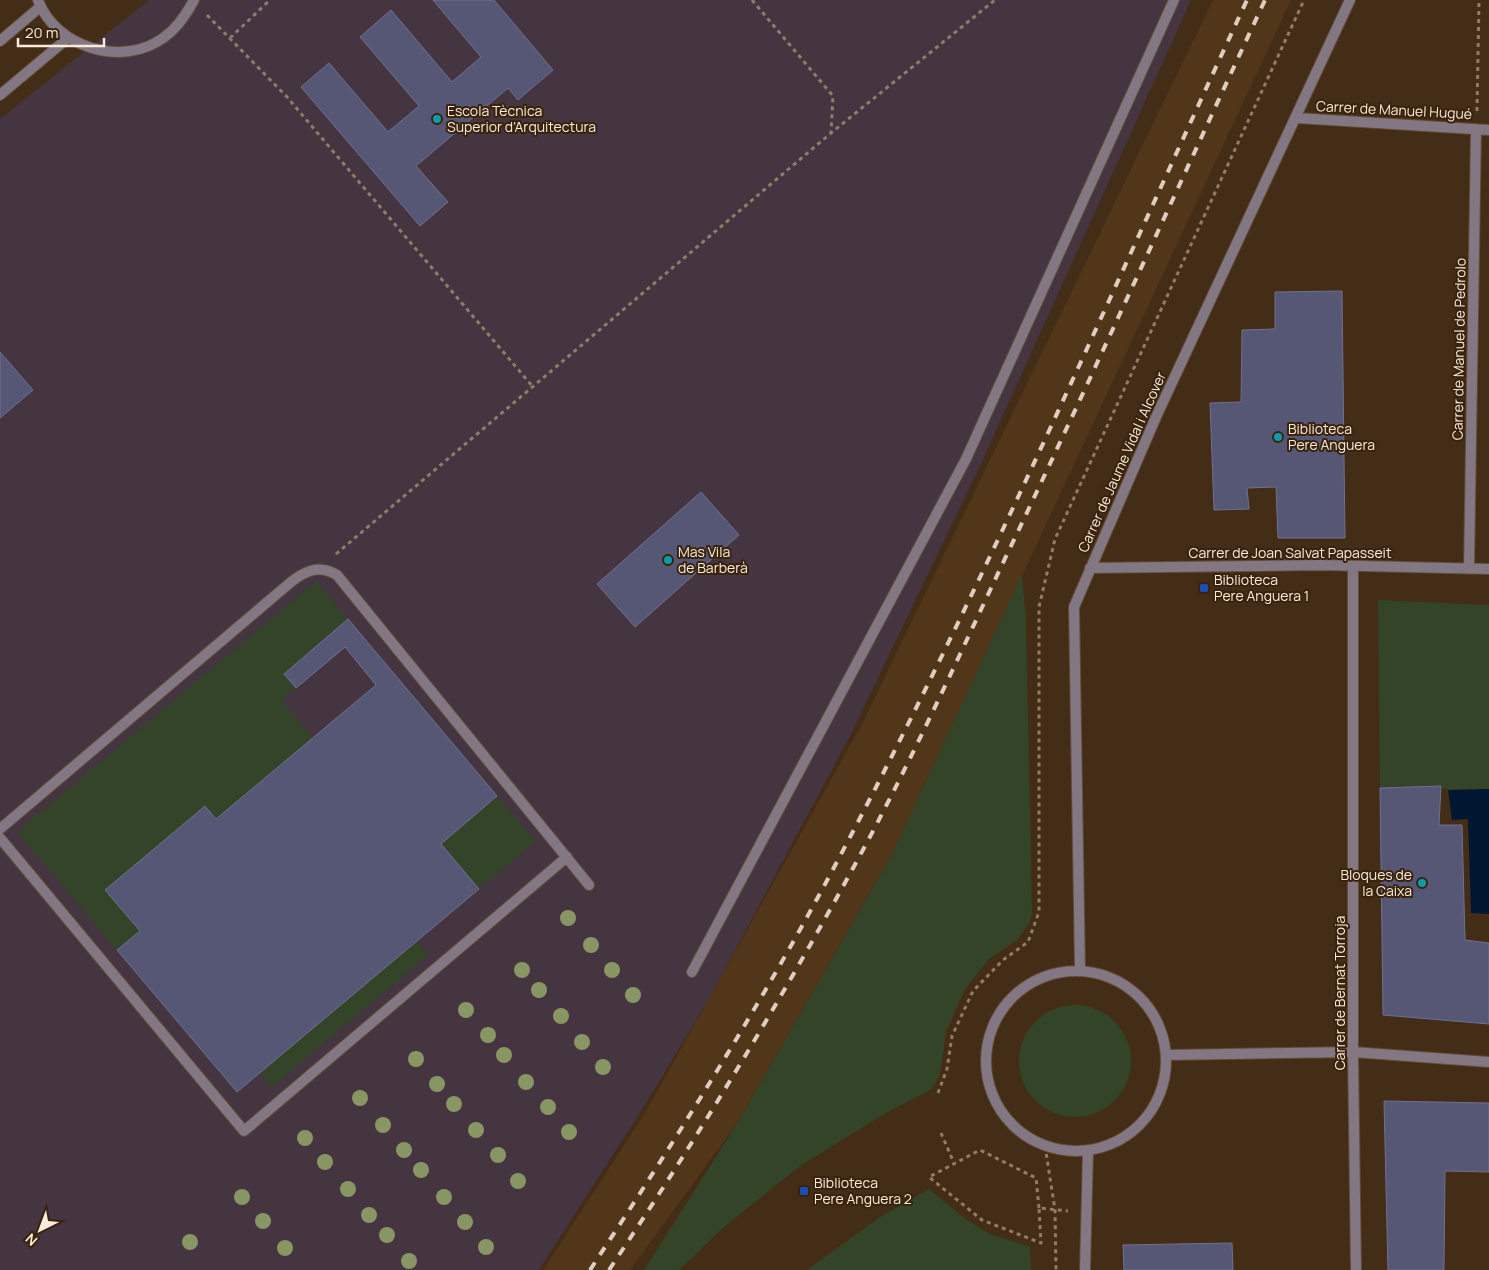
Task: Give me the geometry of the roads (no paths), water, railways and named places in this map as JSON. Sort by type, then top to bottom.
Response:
[{"type":"street","points":[[0,40],[39,3],[54,27],[68,38],[83,46],[112,52],[143,48],[162,39],[178,26],[194,0]]},
{"type":"street","points":[[692,972],[966,459],[1174,0]]},
{"type":"street","name":"Carrer de Jaume Vidal i Alcover","points":[[1080,970],[1074,607],[1156,416],[1350,0]]},
{"type":"street","points":[[0,95],[68,38]]},
{"type":"street","name":"Carrer de Manuel Hugué","points":[[1296,118],[1489,130]]},
{"type":"street","name":"Carrer de Manuel de Pedrolo","points":[[1470,568],[1476,129]]},
{"type":"street","name":"Carrer de Joan Salvat Papasseit","points":[[1090,568],[1353,566],[1489,569]]},
{"type":"street","name":"Carrer de Bernat Torroja","points":[[1353,566],[1353,1052],[1356,1270]]},
{"type":"street","points":[[0,829],[291,582],[301,575],[319,569],[337,575],[589,884]]},
{"type":"street","points":[[0,838],[244,1131],[567,857]]},
{"type":"street","points":[[1080,970],[1112,978],[1136,992],[1152,1011],[1161,1030],[1166,1055],[1166,1070],[1161,1093],[1152,1110],[1141,1124],[1128,1135],[1108,1146],[1088,1151],[1066,1151],[1045,1146],[1017,1130],[995,1102],[985,1065],[986,1042],[992,1024],[1004,1004],[1016,991],[1033,980],[1055,972],[1080,970]]},
{"type":"street","points":[[1166,1055],[1353,1052],[1489,1062]]},
{"type":"street","points":[[1085,1270],[1088,1151]]},
{"type":"water","points":[[1489,789],[1489,914],[1471,913],[1468,819],[1452,820],[1448,790]]},
{"type":"railway","points":[[590,1270],[688,1118],[781,963],[894,753],[1049,432],[1247,0]]},
{"type":"railway","points":[[609,1270],[673,1172],[765,1022],[824,921],[891,796],[1068,426],[1265,0]]},
{"type":"place","name":"Escola Tècnica Superior d'Arquitectura","points":[[437,119]]},
{"type":"place","name":"Biblioteca Pere Anguera","points":[[1278,437]]},
{"type":"place","name":"Mas Vila de Barberà","points":[[668,560]]},
{"type":"place","name":"Biblioteca Pere Anguera 1","points":[[1204,588]]},
{"type":"place","name":"Bloques de la Caixa","points":[[1422,883]]},
{"type":"place","name":"Biblioteca Pere Anguera 2","points":[[804,1191]]}]
